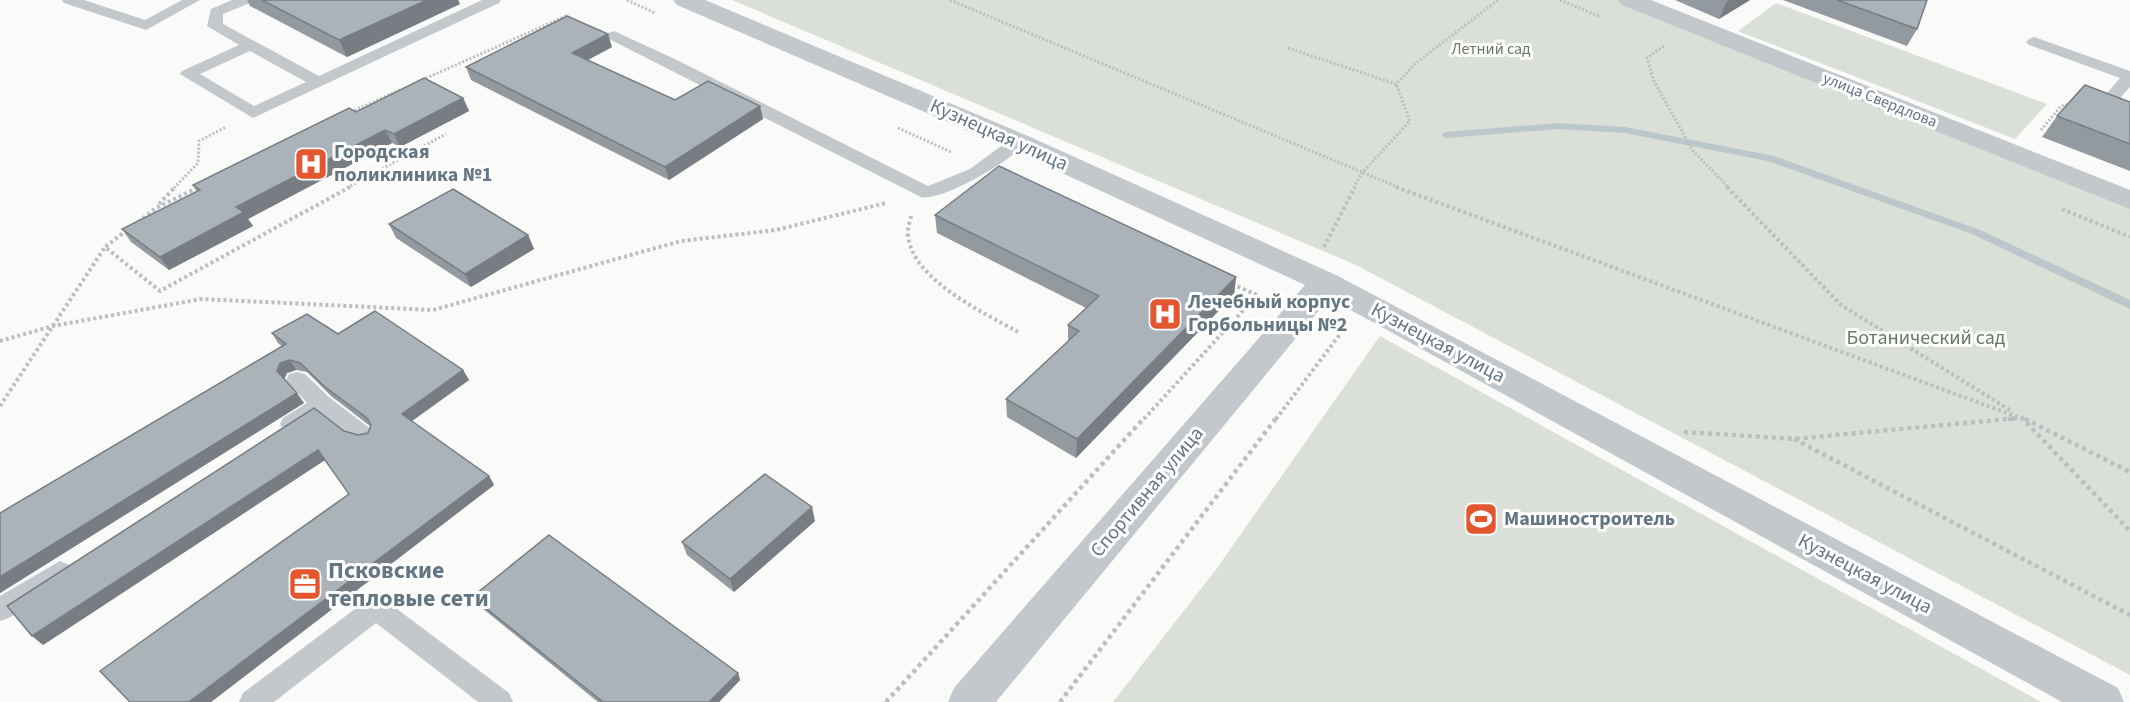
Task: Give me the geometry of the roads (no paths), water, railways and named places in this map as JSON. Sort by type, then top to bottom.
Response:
[{"type":"street","name":"улица Свердлова","points":[[1630,0],[2130,200]]},
{"type":"street","name":"Кузнецкая улица","points":[[672,8],[1018,142],[1322,269],[2103,702]]},
{"type":"street","name":"Спортивная улица","points":[[969,702],[1295,316],[1322,269]]},
{"type":"lane","points":[[69,0],[146,25],[193,0]]},
{"type":"lane","points":[[245,0],[216,12],[215,26],[319,82]]},
{"type":"lane","points":[[251,45],[188,74],[254,113],[494,0]]},
{"type":"lane","points":[[614,36],[927,194],[976,173],[1018,142]]},
{"type":"lane","points":[[2034,42],[2130,76],[2109,100],[2130,108]]},
{"type":"lane","points":[[297,380],[322,404],[364,436]]},
{"type":"lane","points":[[272,436],[322,404]]},
{"type":"lane","points":[[0,610],[81,558]]},
{"type":"lane","points":[[253,702],[376,608],[499,702]]},
{"type":"waterway","points":[[1446,135],[1558,126],[1625,130],[1770,158],[1976,232],[2130,305]]},
{"type":"place","name":"Городская поликлиника №1","points":[[311,164]]},
{"type":"place","name":"Лечебный корпус Горбольницы №2","points":[[1165,314]]},
{"type":"place","name":"Машиностроитель","points":[[1481,519]]},
{"type":"place","name":"Псковские тепловые сети","points":[[305,584]]},
{"type":"park label","name":"Летний сад","points":[[1491,49]]},
{"type":"park label","name":"Ботанический сад","points":[[1926,338]]}]
